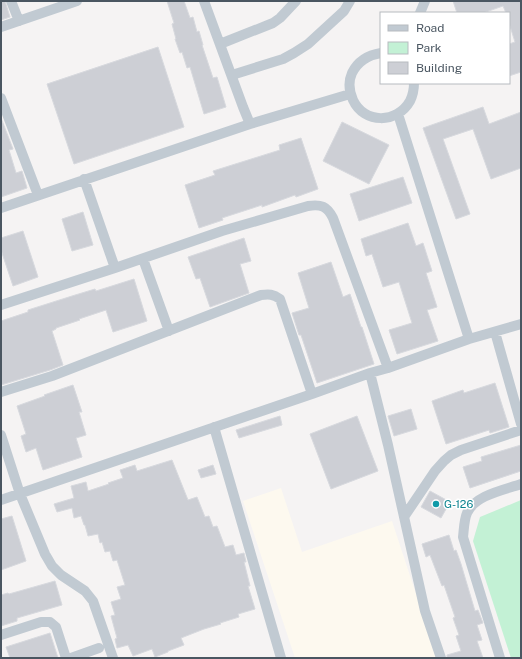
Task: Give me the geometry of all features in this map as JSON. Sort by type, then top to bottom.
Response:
[{"type":"street","points":[[11,1],[19,21]]},
{"type":"street","points":[[1,27],[77,1]]},
{"type":"street","points":[[204,1],[250,124]]},
{"type":"street","points":[[220,44],[273,23],[280,18],[296,1]]},
{"type":"street","points":[[232,75],[284,59],[294,53],[308,44],[344,11],[350,1]]},
{"type":"street","points":[[420,12],[425,1]]},
{"type":"street","points":[[380,53],[370,55],[362,60],[350,77],[350,94],[355,105],[362,112],[370,116],[380,118],[398,114],[411,100],[414,91],[414,84]]},
{"type":"street","points":[[1,208],[250,124],[350,94]]},
{"type":"street","points":[[1,98],[38,195]]},
{"type":"street","points":[[398,114],[469,339]]},
{"type":"street","points":[[84,180],[115,268]]},
{"type":"street","points":[[1,305],[222,231],[308,206],[324,206],[333,218],[388,368]]},
{"type":"street","points":[[143,258],[169,331]]},
{"type":"street","points":[[1,392],[52,376],[261,295],[269,294],[280,299],[312,394]]},
{"type":"street","points":[[1,500],[469,339],[521,324]]},
{"type":"street","points":[[495,332],[521,424]]},
{"type":"street","points":[[370,373],[425,611],[441,658]]},
{"type":"street","points":[[214,427],[281,658]]},
{"type":"street","points":[[404,517],[435,471],[451,455],[461,450],[521,430]]},
{"type":"street","points":[[1,435],[20,494],[45,554],[52,566],[61,575],[85,590],[93,601],[113,658]]},
{"type":"street","points":[[500,658],[463,537],[464,523],[474,502],[483,497],[521,484]]},
{"type":"street","points":[[1,635],[41,622],[50,622],[56,627],[66,658]]},
{"type":"street","points":[[71,658],[99,648]]},
{"type":"shaded area","points":[[281,488],[302,552],[392,521],[437,658],[295,658],[243,501]]},
{"type":"green space","points":[[521,500],[521,658],[511,658],[473,541],[480,517]]},
{"type":"building","points":[[1,1],[5,1],[10,17],[1,20]]},
{"type":"building","points":[[167,1],[184,1],[190,18],[193,17],[197,32],[199,31],[213,78],[217,77],[226,107],[204,114],[190,67],[187,68],[182,52],[180,53],[175,39],[172,24],[174,23]]},
{"type":"building","points":[[453,1],[521,1],[521,72],[510,76],[510,44],[515,42],[510,26],[510,12],[506,12],[503,6],[486,12],[457,12]]},
{"type":"building","points":[[158,47],[184,127],[74,164],[47,84]]},
{"type":"building","points":[[483,107],[489,124],[521,112],[521,168],[491,179],[473,129],[443,139],[470,214],[456,219],[423,128]]},
{"type":"building","points":[[1,118],[13,149],[9,150],[16,173],[22,171],[27,188],[1,197]]},
{"type":"building","points":[[342,122],[389,145],[369,184],[323,161]]},
{"type":"building","points":[[301,138],[318,189],[296,197],[295,195],[262,207],[262,205],[222,218],[223,220],[199,228],[185,185],[215,175],[213,171],[280,150],[279,145]]},
{"type":"building","points":[[403,177],[412,203],[359,221],[350,194]]},
{"type":"building","points":[[83,212],[93,245],[72,251],[62,219]]},
{"type":"building","points":[[408,223],[416,246],[423,243],[432,271],[426,273],[437,307],[427,310],[438,341],[397,354],[389,330],[412,323],[399,282],[383,287],[372,254],[366,256],[361,239]]},
{"type":"building","points":[[23,231],[38,277],[13,286],[1,250],[1,238]]},
{"type":"building","points":[[244,238],[251,261],[240,264],[249,293],[210,307],[200,278],[196,279],[188,257]]},
{"type":"building","points":[[331,262],[343,297],[350,294],[374,364],[317,383],[292,313],[309,308],[298,273]]},
{"type":"building","points":[[134,279],[147,321],[113,332],[106,310],[56,328],[52,331],[63,365],[1,385],[1,321],[28,312],[28,310],[72,296],[95,289],[96,291]]},
{"type":"building","points":[[495,383],[509,427],[490,433],[489,430],[446,444],[432,401],[463,390],[464,393]]},
{"type":"building","points":[[73,385],[82,412],[79,412],[86,435],[76,438],[82,457],[43,470],[36,448],[26,452],[21,436],[26,434],[17,406]]},
{"type":"building","points":[[411,409],[417,429],[394,436],[388,416]]},
{"type":"building","points":[[280,416],[282,425],[239,438],[236,430]]},
{"type":"building","points":[[357,416],[378,471],[331,489],[310,434]]},
{"type":"building","points":[[521,445],[521,471],[470,488],[463,467],[482,461],[481,457]]},
{"type":"building","points":[[172,460],[188,500],[197,497],[205,517],[209,516],[213,527],[217,526],[225,547],[233,545],[236,555],[244,553],[246,562],[244,562],[250,586],[248,586],[255,609],[238,614],[239,617],[181,638],[184,645],[168,652],[155,657],[152,649],[133,656],[128,645],[117,648],[115,639],[117,638],[111,616],[115,615],[111,602],[121,599],[117,587],[125,585],[117,560],[113,561],[110,551],[105,552],[102,542],[100,543],[98,534],[88,536],[81,516],[74,518],[72,508],[57,512],[54,504],[74,498],[71,486],[86,482],[88,491],[123,478],[120,470],[135,465],[137,471]]},
{"type":"building","points":[[213,465],[216,474],[201,478],[198,470]]},
{"type":"building","name":"G-126","points":[[430,491],[450,502],[441,518],[421,507]]},
{"type":"building","points":[[12,516],[26,561],[1,570],[1,519]]},
{"type":"building","points":[[449,535],[454,551],[456,550],[461,564],[475,611],[478,610],[483,623],[477,625],[482,640],[477,641],[483,658],[447,658],[447,655],[461,651],[456,636],[459,635],[453,618],[455,617],[444,585],[442,586],[430,555],[426,557],[422,544]]},
{"type":"building","points":[[55,581],[62,605],[17,618],[17,621],[1,626],[1,595]]},
{"type":"building","points":[[50,633],[58,658],[10,658],[6,647]]},
{"type":"place","name":"G-126","points":[[436,504]]}]
